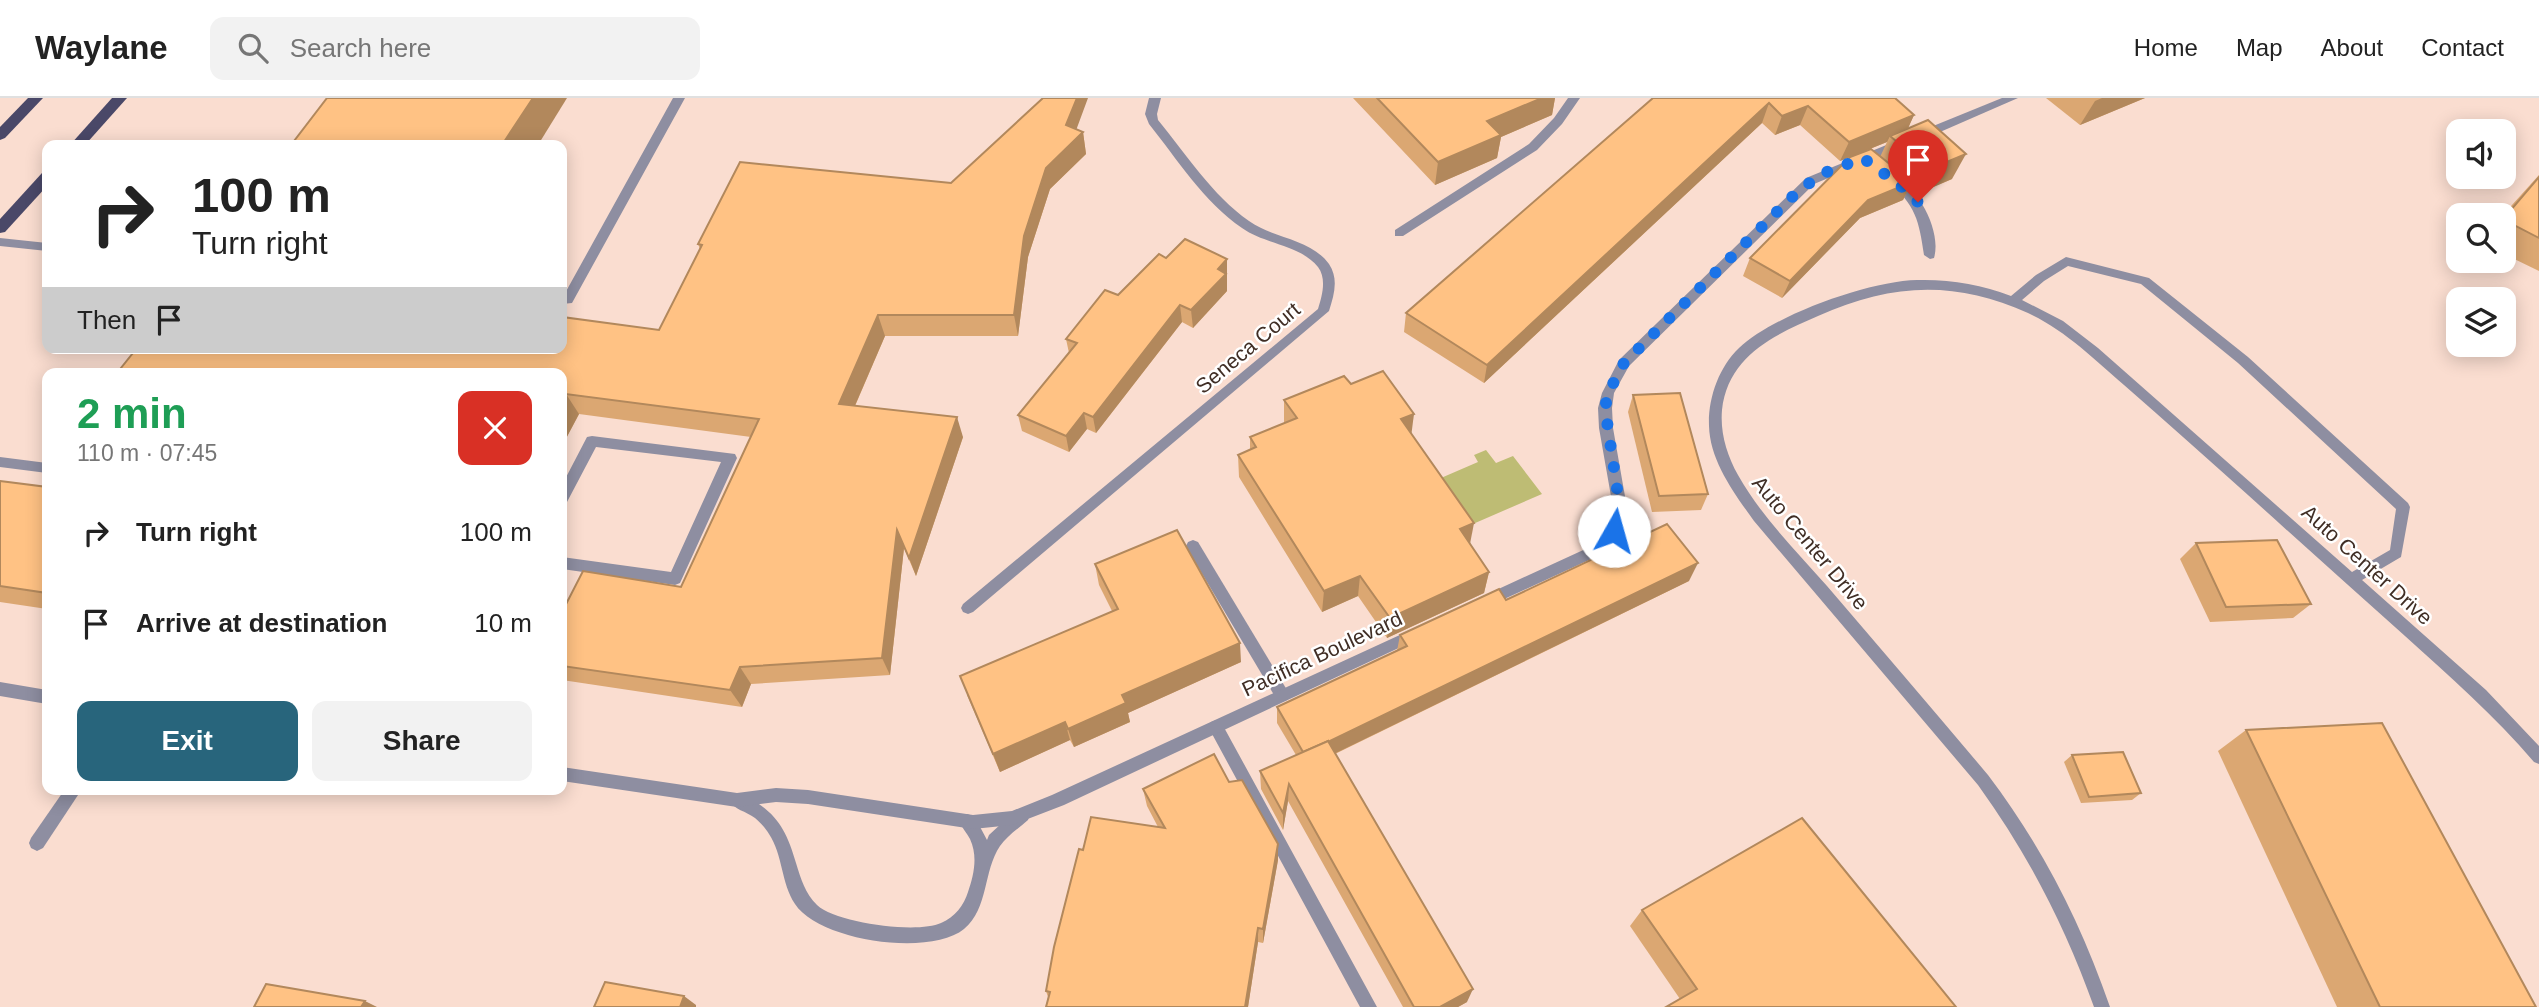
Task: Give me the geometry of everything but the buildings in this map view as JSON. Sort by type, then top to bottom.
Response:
[{"type":"main road","points":[[0,135],[36,98]]},
{"type":"main road","points":[[82,140],[120,98]]},
{"type":"main road","points":[[0,228],[42,182]]},
{"type":"street","points":[[567,296],[679,98]]},
{"type":"street","name":"Seneca Court","points":[[968,607],[1323,311],[1330,281],[1325,267],[1299,246],[1265,235],[1234,216],[1153,121],[1151,114],[1155,98]]},
{"type":"street","points":[[1471,608],[1597,550],[1608,541],[1614,531],[1619,502],[1605,408],[1608,393],[1624,363],[1810,181],[1869,162],[2004,99]]},
{"type":"street","points":[[1399,233],[1533,147],[1559,121],[1567,100]]},
{"type":"street","points":[[1885,174],[1918,202],[1924,214],[1930,255]]},
{"type":"street","points":[[0,242],[42,246]]},
{"type":"street","points":[[2012,301],[2066,261],[2145,281],[2232,351],[2403,507],[2396,553],[2352,579]]},
{"type":"street","name":"Auto Center Drive","points":[[2102,1007],[2086,960],[2059,898],[2036,854],[2011,816],[1734,484],[1716,439],[1718,397],[1735,361],[1749,346],[1810,314],[1874,289],[1914,283],[1957,286],[1998,295],[2059,324],[2082,341],[2473,688],[2539,757]]},
{"type":"street","points":[[567,488],[592,441],[730,458],[675,579],[567,564]]},
{"type":"street","points":[[0,462],[42,467]]},
{"type":"street","points":[[1193,546],[1283,695]]},
{"type":"street","name":"Pacifica Boulevard","points":[[567,775],[737,800],[794,795],[967,821],[999,820],[1023,814],[1433,625]]},
{"type":"street","points":[[0,689],[42,696]]},
{"type":"street","points":[[1216,727],[1370,1007]]},
{"type":"street","points":[[37,843],[70,795]]},
{"type":"street","points":[[737,800],[752,806],[772,823],[781,838],[794,888],[801,902],[819,919],[834,924],[926,937],[939,935],[958,923],[975,900],[982,869],[995,840],[1023,814]]},
{"type":"street","points":[[967,821],[978,834],[982,846],[982,869]]},
{"type":"shaded area","points":[[1486,450],[1496,463],[1513,456],[1542,494],[1466,527],[1434,481],[1478,462],[1474,455]]},
{"type":"route","points":[[1614,531],[1619,502],[1605,408],[1608,393],[1624,363],[1798,191],[1824,173],[1863,158],[1918,202]]}]
